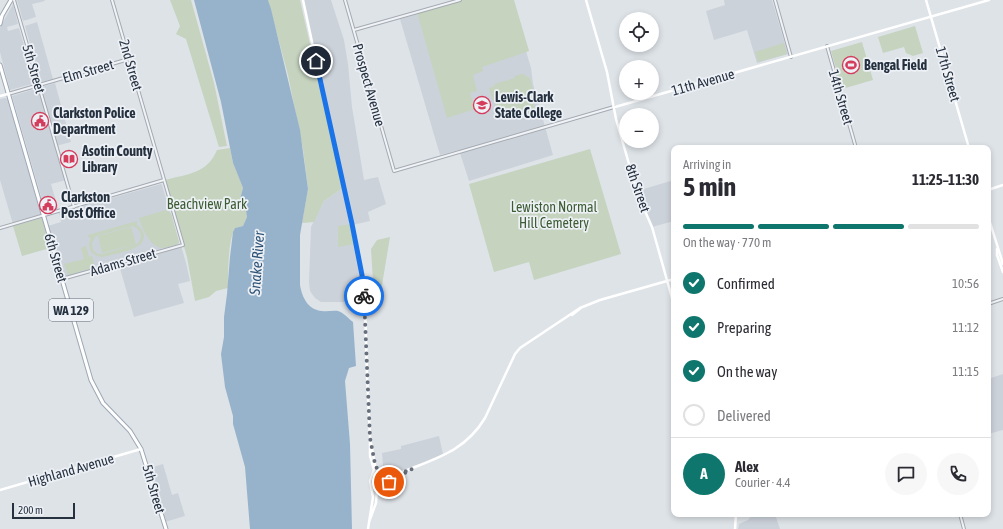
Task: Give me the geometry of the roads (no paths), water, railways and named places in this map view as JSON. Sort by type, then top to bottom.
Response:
[{"type":"main road","points":[[0,18],[11,0]]},
{"type":"main road","points":[[303,0],[351,218],[364,287],[370,456],[374,470],[370,481],[373,497],[368,529]]},
{"type":"main road","name":"8th Street","points":[[586,0],[607,72],[615,107],[616,120],[636,188],[652,227],[671,294]]},
{"type":"main road","name":"17th Street","points":[[926,0],[967,145]]},
{"type":"main road","name":"11th Avenue","points":[[615,107],[989,0]]},
{"type":"main road","points":[[0,24],[2,14]]},
{"type":"main road","name":"6th Street","points":[[0,65],[91,380],[103,403],[130,431],[142,449]]},
{"type":"main road","name":"Elm Street","points":[[0,96],[8,94]]},
{"type":"main road","points":[[991,189],[1003,186]]},
{"type":"main road","points":[[991,227],[1003,264]]},
{"type":"main road","points":[[997,249],[997,255],[1003,272]]},
{"type":"main road","points":[[372,477],[376,475],[388,478],[412,469],[454,450],[470,439],[485,418],[515,354],[520,348],[582,308],[600,300],[671,279]]},
{"type":"main road","points":[[368,529],[376,504],[377,490],[384,482],[375,464],[370,438]]},
{"type":"main road","name":"Highland Avenue","points":[[0,490],[142,449]]},
{"type":"main road","name":"5th Street","points":[[142,449],[166,529]]},
{"type":"main road","points":[[371,484],[374,488],[380,487],[412,469]]},
{"type":"main road","points":[[735,529],[736,517]]},
{"type":"street","name":"5th Street","points":[[14,0],[74,207]]},
{"type":"street","name":"2nd Street","points":[[112,0],[183,245]]},
{"type":"street","name":"Prospect Avenue","points":[[345,0],[394,171]]},
{"type":"street","points":[[354,30],[460,0]]},
{"type":"street","points":[[775,0],[791,57]]},
{"type":"street","name":"14th Street","points":[[827,46],[855,145]]},
{"type":"street","name":"Elm Street","points":[[8,94],[129,59]]},
{"type":"street","name":"11th Avenue","points":[[394,171],[615,107]]},
{"type":"street","points":[[0,228],[165,180]]},
{"type":"street","name":"Adams Street","points":[[62,279],[183,245]]},
{"type":"street","points":[[991,303],[1003,299]]},
{"type":"street","points":[[961,517],[964,529]]},
{"type":"water","name":"Snake River","points":[[194,0],[268,0],[271,9],[300,130],[308,189],[300,235],[301,290],[306,302],[313,308],[317,310],[340,312],[353,322],[356,366],[349,368],[345,381],[350,444],[352,529],[250,529],[245,467],[233,424],[233,416],[225,387],[221,354],[224,337],[224,317],[233,232],[235,228],[243,226],[247,217],[246,211],[240,199],[243,188],[233,163],[221,102]]},
{"type":"place","name":"Bengal Field","points":[[851,65]]},
{"type":"place","name":"Lewis-Clark State College","points":[[482,105]]},
{"type":"place","name":"Clarkston Police Department","points":[[40,121]]},
{"type":"place","name":"Asotin County Library","points":[[69,159]]},
{"type":"place","name":"Clarkston Post Office","points":[[48,205]]},
{"type":"park label","name":"Beachview Park","points":[[207,204]]},
{"type":"park label","name":"Lewiston Normal Hill Cemetery","points":[[554,216]]}]
